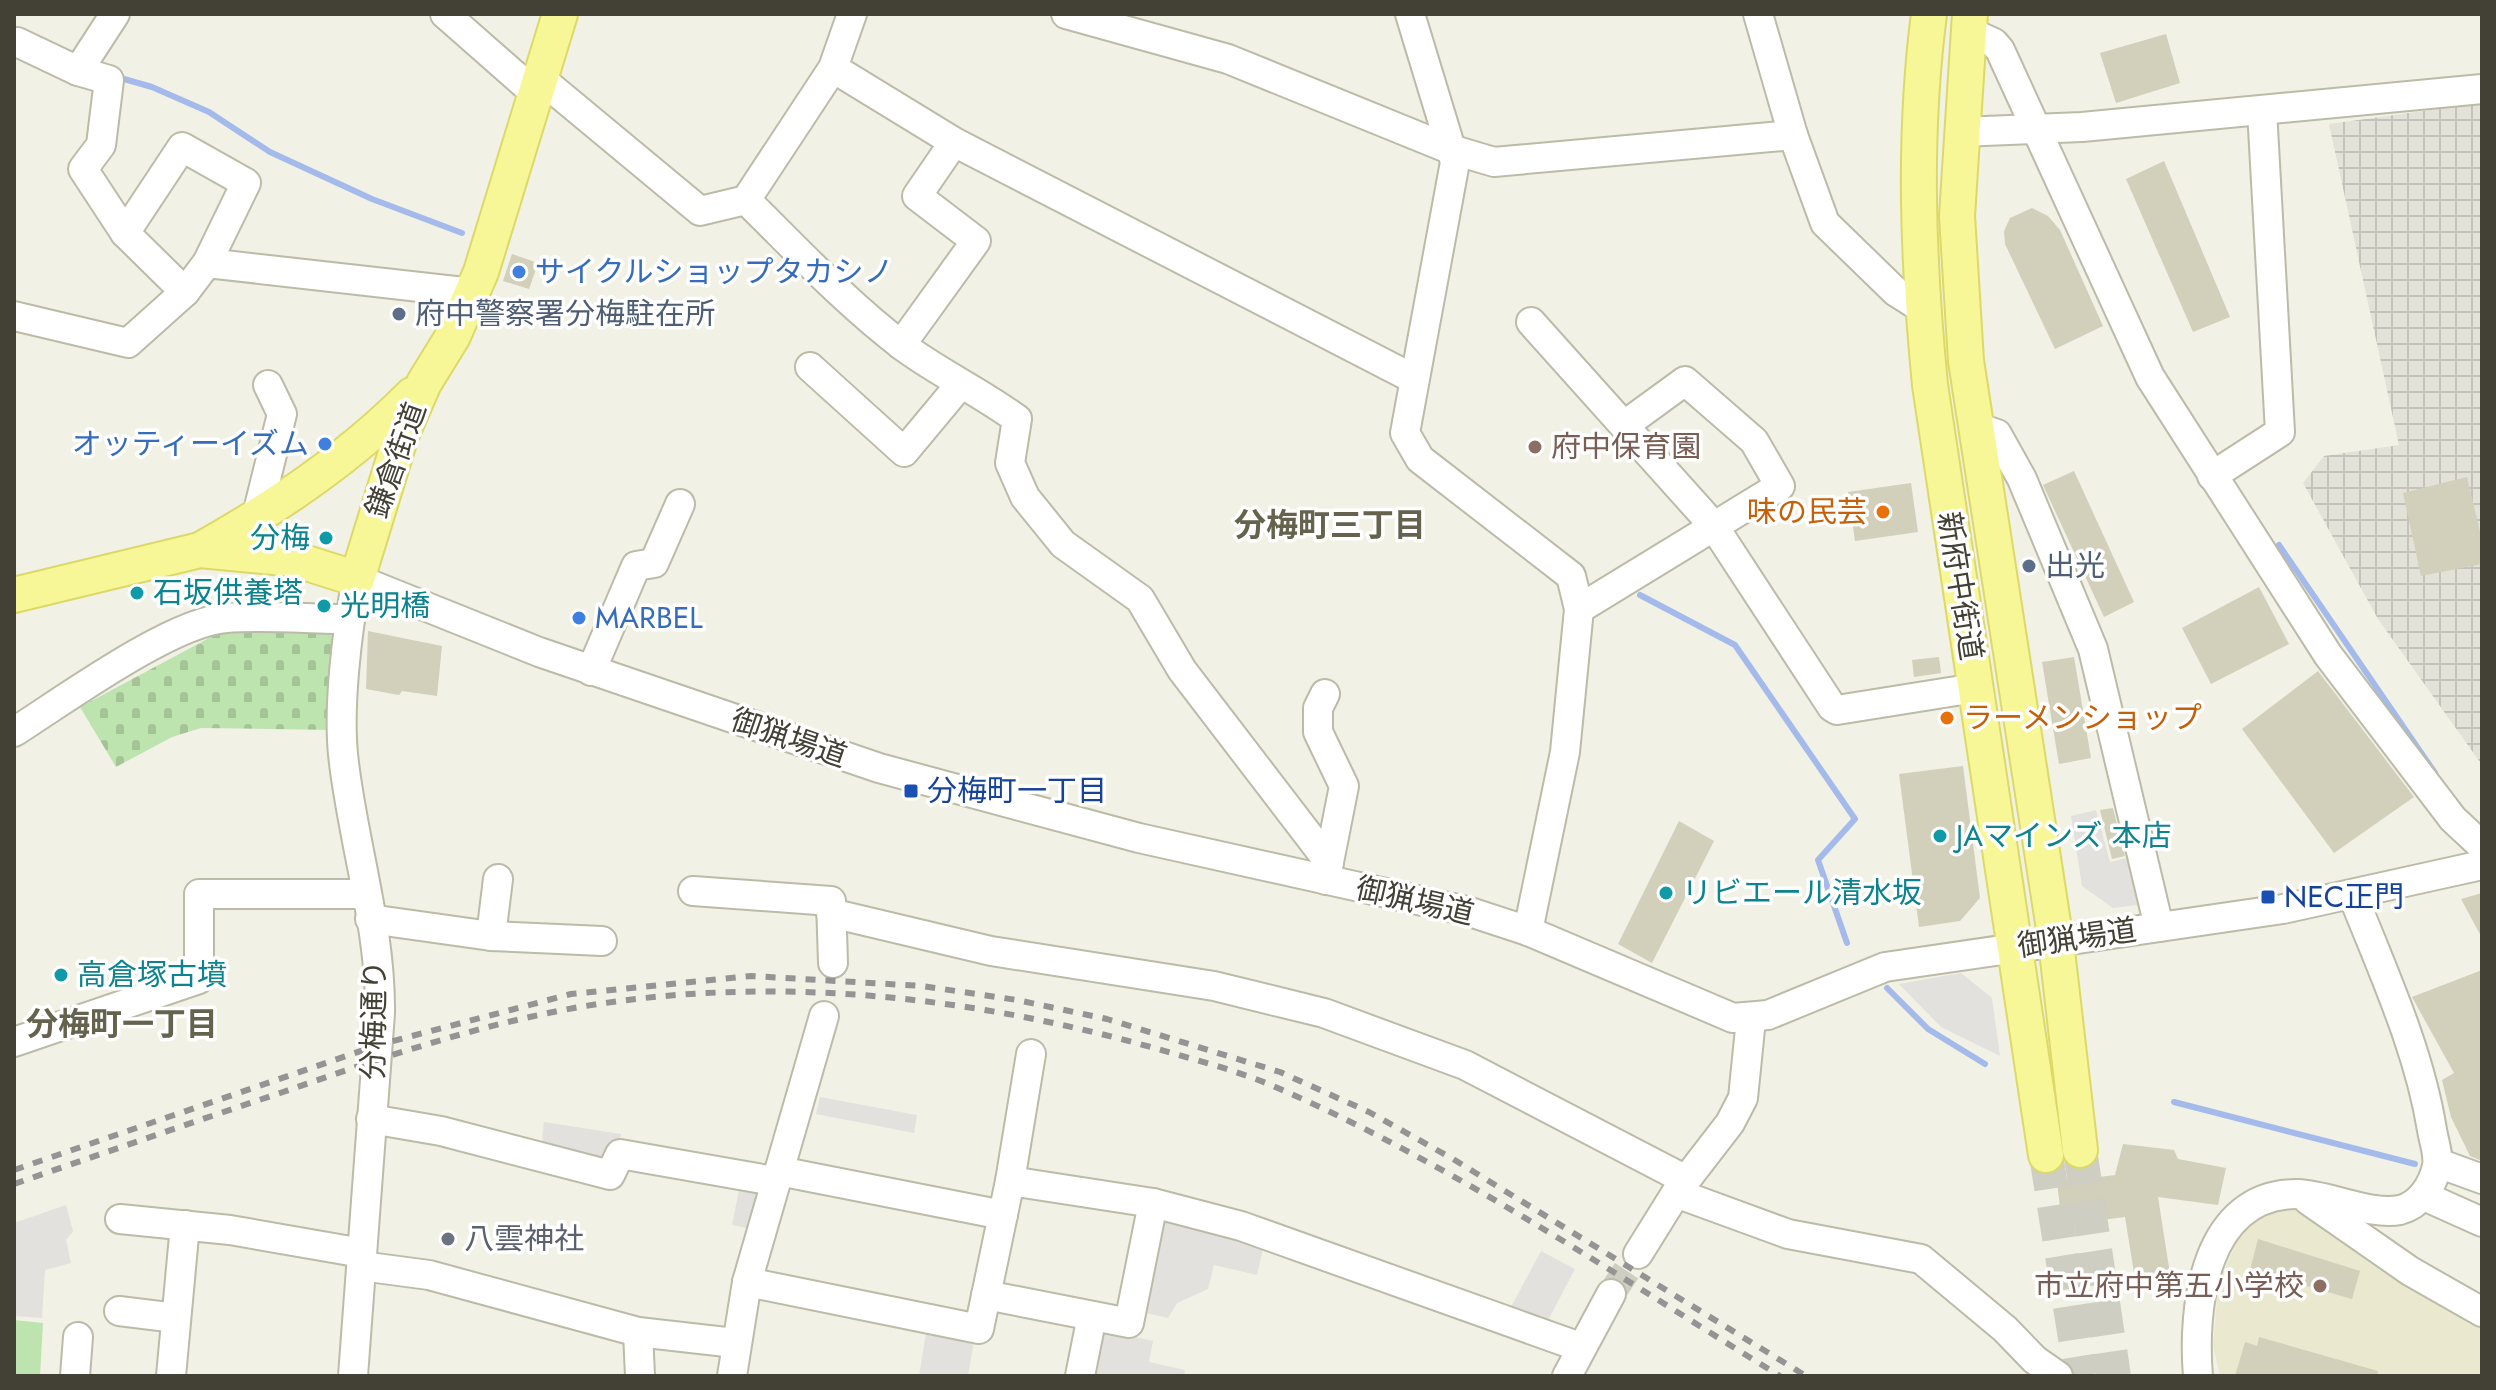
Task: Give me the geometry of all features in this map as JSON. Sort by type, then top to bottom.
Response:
[{"type":"main road","name":"鎌倉街道","points":[[357,579],[396,451],[424,383],[453,336],[473,293],[560,14]]},
{"type":"main road","name":"新府中街道","points":[[1929,14],[1920,143],[1923,309],[1930,385],[2046,1155]]},
{"type":"main road","name":"新府中街道","points":[[1969,22],[1960,132],[1959,264],[1974,426],[2056,942],[2080,1150]]},
{"type":"main road","points":[[14,595],[200,550],[256,519],[352,451],[424,383]]},
{"type":"main road","points":[[200,550],[294,559],[357,579]]},
{"type":"street","points":[[78,71],[115,14]]},
{"type":"street","points":[[445,14],[700,211],[746,200],[833,68],[852,14]]},
{"type":"street","points":[[1066,14],[1228,59],[1453,149],[1494,162],[1793,135]]},
{"type":"street","points":[[1410,14],[1455,162],[1405,433],[1420,459],[1571,576],[1579,609],[1565,752],[1528,931]]},
{"type":"street","points":[[1758,14],[1793,135],[1825,223],[1896,292],[1923,309]]},
{"type":"street","points":[[1969,22],[2000,50],[2150,377],[2328,655],[2444,808],[2482,846]]},
{"type":"street","points":[[17,42],[78,71],[109,80],[101,145],[83,169],[125,233],[185,292]]},
{"type":"street","points":[[833,68],[954,142],[1414,379]]},
{"type":"street","points":[[1960,132],[2082,127],[2482,89]]},
{"type":"street","points":[[2212,476],[2280,432],[2262,110]]},
{"type":"street","points":[[901,345],[976,241],[917,196],[954,142]]},
{"type":"street","points":[[14,316],[128,343],[185,292],[207,263],[246,183],[182,147],[125,233]]},
{"type":"street","points":[[746,200],[901,345],[959,386],[975,389],[1017,419],[1010,463],[1025,497],[1063,544],[1140,599],[1182,670],[1328,871]]},
{"type":"street","points":[[207,263],[473,293]]},
{"type":"street","points":[[1531,322],[1626,424],[1713,525],[1832,707],[1837,710],[1975,688]]},
{"type":"street","points":[[810,367],[904,452],[959,386]]},
{"type":"street","points":[[1579,609],[1780,486],[1754,441],[1685,381],[1626,424]]},
{"type":"street","points":[[256,519],[282,414],[268,385]]},
{"type":"street","points":[[1974,426],[1997,434],[2022,479],[2093,649],[2159,927]]},
{"type":"street","points":[[591,671],[636,566],[654,563],[680,504]]},
{"type":"street","name":"分梅通り","points":[[353,1376],[380,992],[343,759],[350,619],[357,579]]},
{"type":"street","name":"御猟場道","points":[[357,579],[591,671],[879,768],[1139,838],[1328,871],[1467,911],[1528,931],[1717,1013],[1751,1019],[1768,1015],[1885,967],[2353,896],[2482,865]]},
{"type":"street","points":[[14,732],[141,653],[198,625],[224,618],[350,619]]},
{"type":"street","points":[[1325,694],[1318,708],[1318,732],[1344,786],[1328,871]]},
{"type":"street","points":[[491,936],[498,879]]},
{"type":"street","points":[[693,891],[831,901],[833,963]]},
{"type":"street","points":[[14,1042],[199,979],[199,894],[368,907],[491,936],[602,941]]},
{"type":"street","points":[[2198,1376],[2194,1332],[2203,1279],[2221,1238],[2246,1208],[2262,1198],[2299,1194],[2400,1210],[2424,1196],[2438,1163],[2417,1063],[2353,896]]},
{"type":"street","points":[[831,913],[991,951],[1214,986],[1324,1013],[1465,1065],[1681,1187],[1788,1234],[1921,1259],[1972,1299],[2035,1360],[2058,1376]]},
{"type":"street","points":[[732,1376],[747,1282],[824,1016]]},
{"type":"street","points":[[1638,1254],[1681,1187],[1730,1123],[1743,1098],[1751,1019]]},
{"type":"street","points":[[747,1282],[979,1329],[1010,1181],[1031,1054]]},
{"type":"street","points":[[371,1119],[441,1131],[610,1175],[620,1154],[776,1176],[1003,1215]]},
{"type":"street","points":[[2438,1163],[2482,1179]]},
{"type":"street","points":[[1010,1181],[1153,1203],[1268,1235],[1580,1347]]},
{"type":"street","points":[[2299,1194],[2410,1271],[2482,1312]]},
{"type":"street","points":[[2424,1196],[2482,1222]]},
{"type":"street","points":[[986,1295],[1129,1323],[1153,1203]]},
{"type":"street","points":[[120,1219],[185,1225],[362,1260],[638,1332],[735,1343]]},
{"type":"street","points":[[171,1376],[185,1225]]},
{"type":"street","points":[[1567,1376],[1611,1294]]},
{"type":"street","points":[[119,1311],[176,1318]]},
{"type":"street","points":[[1080,1376],[1092,1316]]},
{"type":"street","points":[[638,1332],[640,1376]]},
{"type":"street","points":[[75,1376],[78,1337]]},
{"type":"shaded area","points":[[2482,103],[2482,765],[2378,619],[2303,483],[2324,456],[2399,445],[2329,124]]},
{"type":"shaded area","points":[[2096,810],[2110,862],[2148,853],[2161,902],[2113,908],[2082,886],[2071,816]]},
{"type":"shaded area","points":[[1961,973],[1992,998],[2000,1056],[1941,1027],[1899,984]]},
{"type":"shaded area","points":[[820,1097],[917,1115],[914,1133],[816,1114]]},
{"type":"shaded area","points":[[544,1122],[621,1134],[618,1151],[599,1160],[549,1149],[542,1139]]},
{"type":"shaded area","points":[[740,1185],[761,1189],[752,1229],[732,1225]]},
{"type":"shaded area","points":[[66,1205],[73,1231],[66,1240],[71,1263],[45,1270],[42,1318],[14,1316],[14,1223]]},
{"type":"shaded area","name":"市立府中第五小学校","points":[[2293,1208],[2322,1219],[2482,1324],[2482,1376],[2220,1376],[2213,1346],[2223,1272],[2242,1231],[2269,1213]]},
{"type":"shaded area","points":[[1162,1217],[1265,1240],[1257,1275],[1214,1265],[1208,1289],[1177,1303],[1168,1318],[1141,1312]]},
{"type":"shaded area","points":[[1541,1251],[1575,1269],[1545,1326],[1511,1307]]},
{"type":"shaded area","points":[[1096,1328],[1153,1341],[1149,1362],[1185,1370],[1184,1376],[1084,1376]]},
{"type":"shaded area","points":[[926,1333],[974,1341],[968,1376],[919,1376]]},
{"type":"green space","points":[[335,629],[332,730],[201,728],[172,737],[116,767],[80,707],[224,630]]},
{"type":"green space","points":[[14,1320],[43,1323],[40,1376],[14,1376]]},
{"type":"building","points":[[2166,34],[2180,83],[2116,103],[2100,53]]},
{"type":"building","points":[[2164,161],[2230,317],[2193,332],[2126,179]]},
{"type":"building","points":[[2032,208],[2048,216],[2060,230],[2103,326],[2055,349],[2005,244],[2004,231],[2010,218]]},
{"type":"building","points":[[512,254],[538,263],[529,289],[503,281]]},
{"type":"building","points":[[2074,471],[2134,602],[2104,617],[2043,485]]},
{"type":"building","points":[[2467,477],[2482,540],[2482,564],[2421,576],[2403,493]]},
{"type":"building","name":"味の民芸","points":[[1911,483],[1918,532],[1855,541],[1848,492]]},
{"type":"building","points":[[2259,587],[2289,644],[2211,684],[2182,628]]},
{"type":"building","points":[[368,631],[442,646],[437,696],[402,691],[399,695],[366,689]]},
{"type":"building","points":[[1939,657],[1941,673],[1914,677],[1912,660]]},
{"type":"building","points":[[2074,657],[2091,758],[2059,764],[2042,662]]},
{"type":"building","points":[[2318,671],[2414,797],[2334,853],[2242,729]]},
{"type":"building","name":"JAマインズ 本店","points":[[1963,766],[1980,898],[1960,921],[1919,927],[1899,774]]},
{"type":"building","points":[[2113,808],[2125,856],[2112,859],[2100,810]]},
{"type":"building","name":"リビエール清水坂","points":[[1679,821],[1714,841],[1652,963],[1618,944]]},
{"type":"building","points":[[2482,893],[2482,938],[2461,899]]},
{"type":"building","points":[[2482,970],[2482,1161],[2470,1156],[2451,1117],[2442,1080],[2454,1073],[2412,997]]},
{"type":"building","points":[[2123,1144],[2174,1150],[2178,1159],[2226,1168],[2218,1205],[2158,1197],[2170,1274],[2135,1279],[2125,1217],[2062,1225],[2057,1182],[2115,1175]]},
{"type":"building","points":[[2258,1239],[2360,1271],[2352,1299],[2250,1270]]},
{"type":"building","points":[[2259,1337],[2378,1371],[2377,1376],[2235,1376],[2245,1342],[2257,1346]]},
{"type":"waterway","points":[[117,77],[152,87],[209,112],[270,152],[372,199],[462,233]]},
{"type":"waterway","points":[[2279,545],[2435,773]]},
{"type":"waterway","points":[[1640,595],[1735,645],[1855,819],[1818,860],[1847,943]]},
{"type":"waterway","points":[[1887,988],[1928,1029],[1985,1064]]},
{"type":"waterway","points":[[2174,1102],[2415,1164]]},
{"type":"tunnel","points":[[2080,1150],[2114,1376]]},
{"type":"tunnel","points":[[2046,1155],[2081,1376]]},
{"type":"tunnel","points":[[1611,1294],[1638,1254]]},
{"type":"railway","points":[[14,1170],[378,1045],[571,994],[751,976],[922,986],[1017,1000],[1107,1019],[1280,1072],[1369,1112],[1453,1159],[1806,1376]]},
{"type":"railway","points":[[14,1184],[390,1056],[537,1015],[647,998],[720,992],[866,995],[939,1003],[1083,1030],[1218,1066],[1280,1089],[1345,1119],[1473,1187],[1780,1376]]},
{"type":"place","name":"サイクルショップタカシノ","points":[[519,272]]},
{"type":"place","name":"府中警察署分梅駐在所","points":[[399,314]]},
{"type":"place","name":"オッティーイズム","points":[[325,444]]},
{"type":"place","name":"府中保育園","points":[[1535,447]]},
{"type":"place","name":"味の民芸","points":[[1883,512]]},
{"type":"place","name":"分梅","points":[[326,538]]},
{"type":"place","name":"出光","points":[[2029,566]]},
{"type":"place","name":"石坂供養塔","points":[[137,593]]},
{"type":"place","name":"光明橋","points":[[324,606]]},
{"type":"place","name":"MARBEL","points":[[579,618]]},
{"type":"place","name":"ラーメンショップ","points":[[1947,718]]},
{"type":"place","name":"分梅町一丁目","points":[[911,791]]},
{"type":"place","name":"JAマインズ 本店","points":[[1940,836]]},
{"type":"place","name":"リビエール清水坂","points":[[1666,893]]},
{"type":"place","name":"NEC正門","points":[[2268,897]]},
{"type":"place","name":"高倉塚古墳","points":[[61,975]]},
{"type":"place","name":"八雲神社","points":[[448,1239]]},
{"type":"place","name":"市立府中第五小学校","points":[[2320,1286]]},
{"type":"district","name":"分梅町三丁目","points":[[1330,525]]},
{"type":"district","name":"分梅町一丁目","points":[[122,1024]]}]
